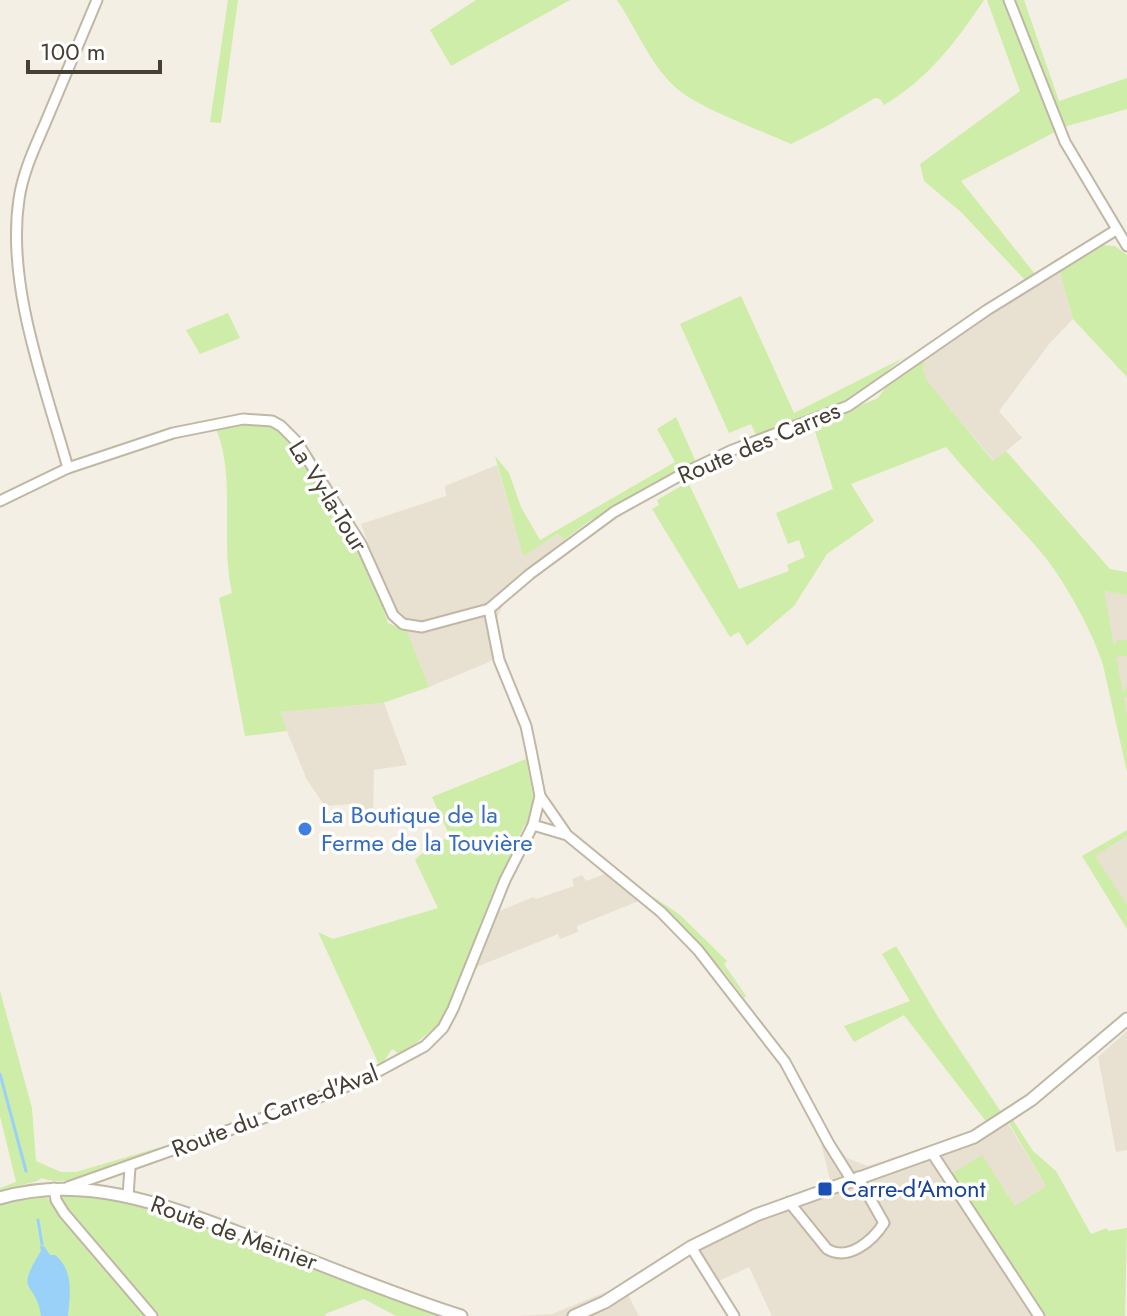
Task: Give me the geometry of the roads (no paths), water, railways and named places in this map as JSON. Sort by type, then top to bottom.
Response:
[{"type":"street","points":[[68,468],[26,310],[16,241],[17,212],[30,160],[97,0]]},
{"type":"street","points":[[1009,0],[1065,142],[1127,246]]},
{"type":"street","name":"Route des Carres","points":[[489,609],[530,574],[614,512],[730,451],[848,406],[987,310],[1116,230]]},
{"type":"street","name":"La Vy-la-Tour","points":[[0,501],[68,468],[201,426],[252,418],[272,421],[297,442],[361,544],[389,608],[399,622],[422,627],[489,609]]},
{"type":"street","points":[[489,609],[499,660],[526,726],[540,796],[567,835],[661,912],[698,950],[785,1062],[829,1144],[884,1223],[866,1243],[852,1251],[836,1254],[827,1249],[789,1202]]},
{"type":"street","points":[[540,796],[533,825],[567,835]]},
{"type":"street","name":"Route du Carre-d'Aval","points":[[68,1187],[352,1084],[431,1041],[443,1028],[453,1009],[505,880],[533,825]]},
{"type":"street","points":[[574,1316],[605,1302],[691,1247],[735,1225],[854,1178],[974,1137],[1010,1115],[1127,1019]]},
{"type":"street","points":[[932,1153],[1039,1316]]},
{"type":"street","points":[[128,1196],[130,1167]]},
{"type":"street","name":"Route de Meinier","points":[[0,1198],[68,1187],[128,1196],[188,1214],[461,1316]]},
{"type":"street","points":[[54,1188],[56,1200],[64,1213],[152,1316]]},
{"type":"street","points":[[691,1247],[734,1316]]},
{"type":"water","points":[[40,1246],[61,1261],[68,1275],[68,1316],[41,1316],[27,1282],[41,1251]]},
{"type":"waterway","points":[[0,1074],[26,1171]]},
{"type":"waterway","points":[[38,1220],[42,1244]]},
{"type":"place","name":"La Boutique de la Ferme de la Touvière","points":[[305,829]]},
{"type":"place","name":"Carre-d'Amont","points":[[825,1189]]}]
